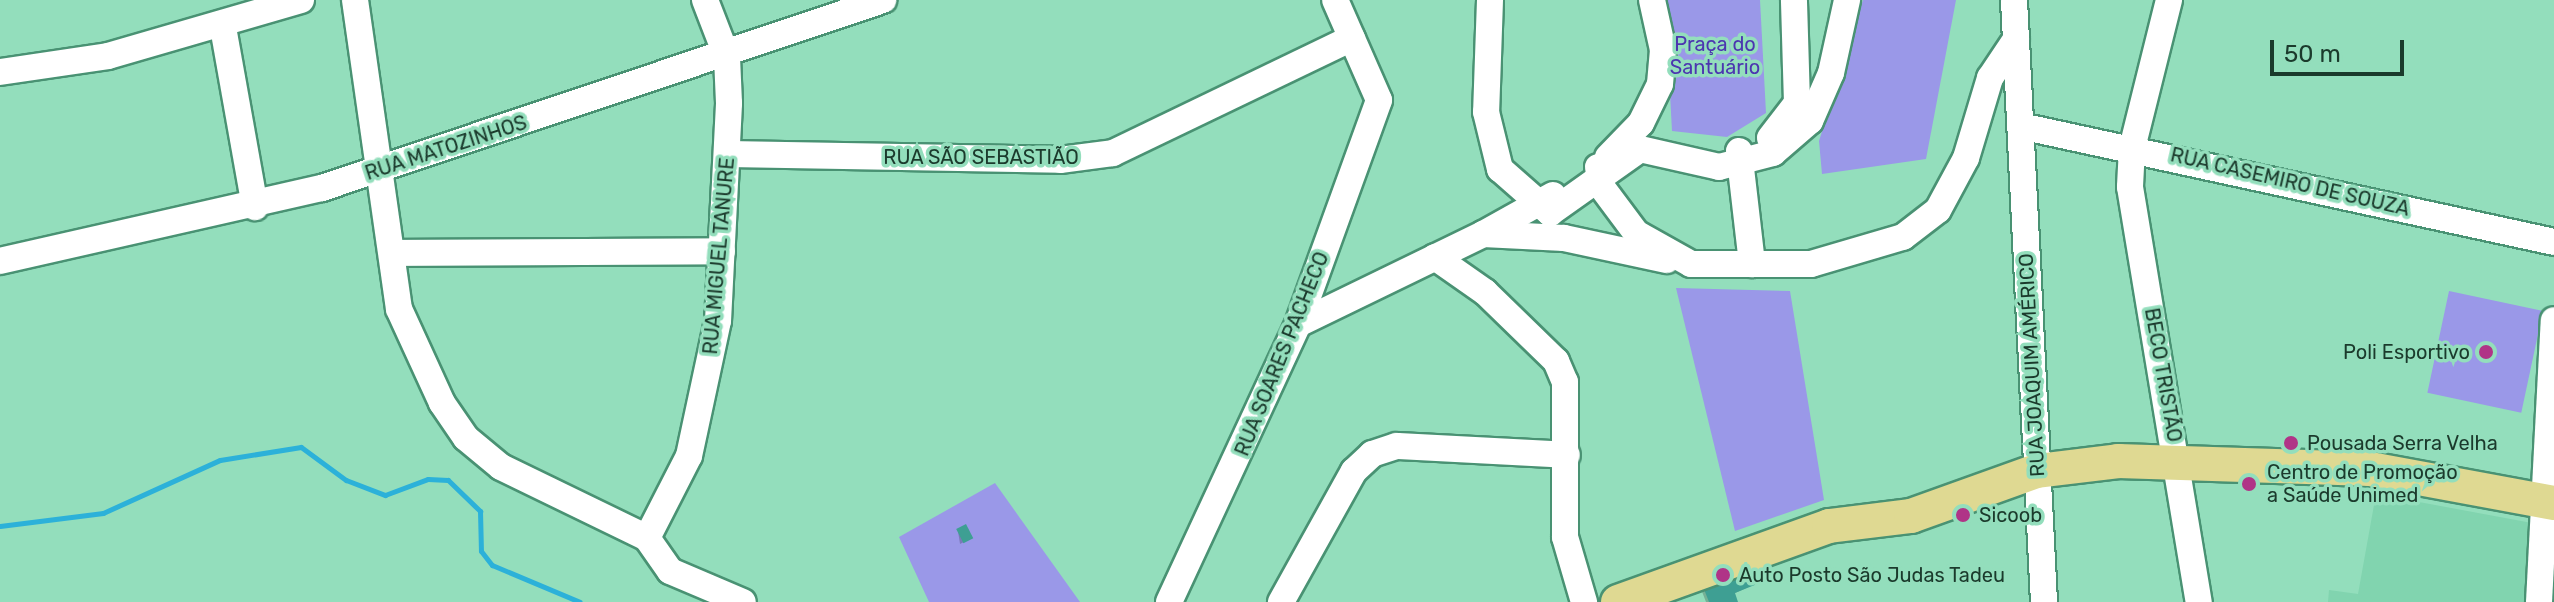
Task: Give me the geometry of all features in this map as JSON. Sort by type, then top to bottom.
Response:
[{"type":"main road","points":[[1618,602],[1815,530],[1911,516],[2037,471],[2178,459],[2370,469],[2547,501]]},
{"type":"street","points":[[0,72],[108,56],[223,27],[301,0]]},
{"type":"street","points":[[355,0],[383,169],[393,253],[409,336],[466,438],[501,467],[647,538],[670,571],[743,602]]},
{"type":"street","points":[[705,0],[727,57]]},
{"type":"street","name":"RUA MATOZINHOS","points":[[0,261],[255,207],[383,169],[727,57],[883,0]]},
{"type":"street","points":[[1335,0],[1352,38]]},
{"type":"street","points":[[1490,0],[1486,112],[1500,169],[1550,213],[1598,170],[1641,123],[1660,84],[1663,50],[1652,0]]},
{"type":"street","points":[[1598,170],[1640,149],[1719,167],[1768,140],[1797,103],[1794,0]]},
{"type":"street","points":[[1641,123],[1661,140],[1691,150],[1740,156],[1773,153],[1810,121],[1831,73],[1847,0]]},
{"type":"street","name":"RUA JOAQUIM AMÉRICO","points":[[2014,0],[2025,127],[2044,602]]},
{"type":"street","name":"BECO TRISTÃO","points":[[2169,0],[2132,148],[2130,187],[2178,459],[2199,602]]},
{"type":"street","points":[[223,27],[255,207]]},
{"type":"street","name":"RUA SOARES PACHECO","points":[[1170,602],[1298,324],[1379,100],[1352,38]]},
{"type":"street","name":"RUA SÃO SEBASTIÃO","points":[[728,154],[1060,160],[1113,153],[1352,38]]},
{"type":"street","points":[[1483,234],[1564,238],[1691,264],[1811,264],[1903,237],[1938,210],[1966,158],[1990,78],[2016,39]]},
{"type":"street","name":"RUA MIGUEL TANURE","points":[[647,538],[689,456],[705,396],[722,251],[728,154],[727,57]]},
{"type":"street","name":"RUA CASEMIRO DE SOUZA","points":[[2025,127],[2554,242]]},
{"type":"street","points":[[1740,156],[1752,264]]},
{"type":"street","points":[[1598,170],[1636,233],[1691,264]]},
{"type":"street","points":[[1298,324],[1483,234],[1537,202]]},
{"type":"street","points":[[393,253],[722,251]]},
{"type":"street","points":[[1435,257],[1485,292],[1556,361],[1565,382],[1565,537],[1584,602]]},
{"type":"street","points":[[2539,602],[2547,501],[2554,320]]},
{"type":"street","points":[[1281,602],[1354,471],[1372,454],[1397,446],[1567,455]]},
{"type":"shaded area","points":[[2376,494],[2532,523],[2529,602],[2328,602],[2329,590],[2358,594]]},
{"type":"green space","name":"Praça do Santuário","points":[[1665,0],[1760,0],[1766,113],[1727,137],[1672,131]]},
{"type":"green space","points":[[1863,0],[1956,0],[1926,159],[1822,174],[1819,141]]},
{"type":"green space","points":[[1676,288],[1790,291],[1824,500],[1735,531]]},
{"type":"green space","name":"Poli Esportivo","points":[[2449,291],[2543,311],[2521,413],[2427,393]]},
{"type":"green space","points":[[995,483],[1080,602],[929,602],[899,537]]},
{"type":"building","points":[[966,524],[973,538],[963,543],[956,529]]},
{"type":"building","points":[[1749,565],[1757,584],[1735,593],[1738,602],[1709,602],[1702,584]]},
{"type":"waterway","points":[[0,526],[103,513],[220,460],[301,447],[346,480],[385,495],[428,479],[448,480],[480,511],[481,551],[492,565],[580,602]]},
{"type":"place","name":"Poli Esportivo","points":[[2486,352]]},
{"type":"place","name":"Pousada Serra Velha","points":[[2291,443]]},
{"type":"place","name":"Centro de Promoção a Saúde Unimed","points":[[2249,484]]},
{"type":"place","name":"Sicoob","points":[[1963,515]]},
{"type":"place","name":"Auto Posto São Judas Tadeu","points":[[1723,575]]}]
